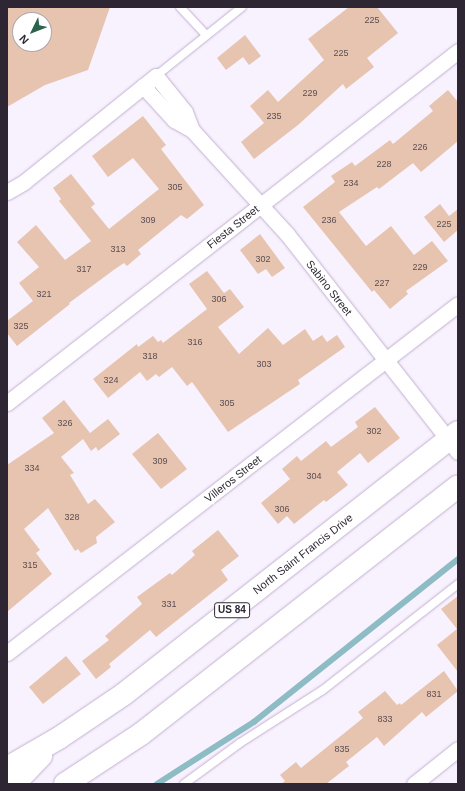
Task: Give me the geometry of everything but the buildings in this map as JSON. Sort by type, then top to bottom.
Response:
[{"type":"highway","name":"North Saint Francis Drive","points":[[7,768],[59,738],[124,694],[455,441]]},
{"type":"highway","points":[[66,784],[140,734],[458,486]]},
{"type":"highway","points":[[14,784],[59,738]]},
{"type":"street","name":"Fiesta Street","points":[[7,403],[458,51]]},
{"type":"street","points":[[7,192],[24,182],[156,76]]},
{"type":"street","name":"Sabino Street","points":[[156,76],[185,112],[192,130]]},
{"type":"street","name":"Sabino Street","points":[[143,86],[174,120],[192,130],[261,205],[386,361],[455,441]]},
{"type":"street","name":"Villeros Street","points":[[7,653],[458,304]]},
{"type":"street","points":[[414,784],[458,749]]},
{"type":"lane","points":[[180,7],[206,34]]},
{"type":"lane","points":[[156,76],[206,34],[242,7]]},
{"type":"lane","points":[[184,784],[240,743],[323,690],[458,584]]},
{"type":"waterway","points":[[157,784],[254,722],[458,559]]}]
